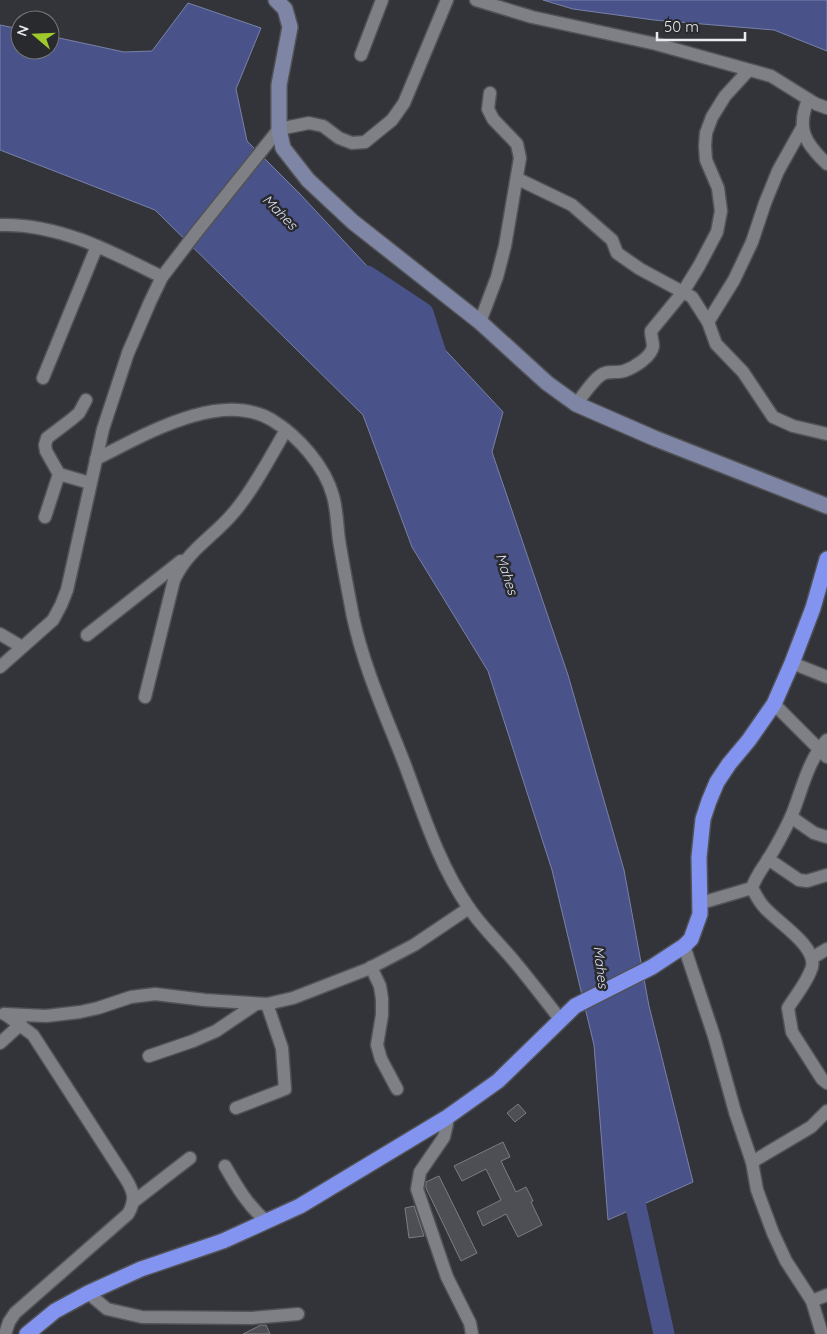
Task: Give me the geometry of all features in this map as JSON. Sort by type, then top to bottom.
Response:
[{"type":"highway","points":[[27,1334],[56,1311],[88,1293],[141,1269],[222,1241],[300,1206],[446,1118],[498,1081],[575,1006],[652,967],[684,946],[691,939],[696,928],[701,903],[699,857],[703,819],[709,801],[717,782],[725,770],[774,704],[813,608],[827,559]]},
{"type":"street","points":[[278,0],[285,9],[290,27],[279,85],[279,130],[282,148],[308,180],[353,222],[480,322],[547,383],[576,404],[654,438],[827,506]]},
{"type":"street","points":[[361,55],[382,0]]},
{"type":"street","points":[[0,667],[54,620],[62,605],[103,429],[128,353],[162,277],[279,130],[309,123],[323,126],[339,138],[352,143],[365,142],[392,120],[404,103],[447,0]]},
{"type":"street","points":[[476,0],[532,17],[656,44],[771,76],[808,100],[827,108]]},
{"type":"street","points":[[576,404],[598,377],[605,373],[624,371],[644,360],[651,353],[653,346],[650,338],[651,332],[683,292],[717,232],[721,211],[718,188],[706,160],[706,133],[712,117],[725,96],[748,71]]},
{"type":"street","points":[[480,322],[497,277],[505,246],[518,179],[520,158],[516,144],[493,119],[488,109],[490,93]]},
{"type":"street","points":[[808,100],[803,112],[802,128],[807,143],[827,164]]},
{"type":"street","points":[[708,322],[734,280],[752,242],[778,171],[802,128]]},
{"type":"street","points":[[518,179],[572,205],[612,240],[617,252],[640,269],[692,298],[708,322],[716,344],[743,372],[773,418],[793,426],[827,434]]},
{"type":"street","points":[[0,225],[38,228],[97,246],[162,277]]},
{"type":"street","points":[[43,378],[97,246]]},
{"type":"street","points":[[86,400],[79,413],[47,438],[44,445],[59,474],[90,483]]},
{"type":"street","points":[[96,460],[168,424],[189,416],[214,411],[238,410],[256,413],[271,419],[303,446],[317,463],[333,495],[352,610],[366,665],[443,863],[469,908],[517,964],[560,1019]]},
{"type":"street","points":[[87,636],[190,554],[234,512],[286,430]]},
{"type":"street","points":[[45,517],[59,474]]},
{"type":"street","points":[[144,697],[174,580],[190,554]]},
{"type":"street","points":[[0,634],[22,647]]},
{"type":"street","points":[[792,663],[827,677]]},
{"type":"street","points":[[774,704],[824,749],[800,788],[790,817],[768,860],[754,881],[752,888],[765,908],[808,949],[812,958],[812,966],[808,976],[788,1008],[792,1032],[822,1079],[827,1083]]},
{"type":"street","points":[[790,817],[814,833],[827,837]]},
{"type":"street","points":[[768,860],[799,880],[807,881],[827,875]]},
{"type":"street","points":[[701,903],[752,888]]},
{"type":"street","points":[[2,1013],[46,1016],[80,1012],[131,997],[155,994],[262,1004],[293,998],[371,967],[414,945],[469,908]]},
{"type":"street","points":[[684,946],[714,1036],[735,1112],[752,1162],[757,1190],[786,1261],[812,1301],[822,1334]]},
{"type":"street","points":[[812,958],[827,949]]},
{"type":"street","points":[[371,967],[380,986],[382,999],[382,1015],[377,1045],[381,1059],[397,1089]]},
{"type":"street","points":[[149,1056],[194,1041],[216,1031],[262,1004]]},
{"type":"street","points":[[236,1108],[285,1089],[282,1048],[262,1004]]},
{"type":"street","points":[[2,1013],[21,1024],[33,1035],[126,1179],[134,1194],[134,1202]]},
{"type":"street","points":[[0,1042],[21,1024]]},
{"type":"street","points":[[752,1162],[811,1127],[827,1111]]},
{"type":"street","points":[[446,1118],[444,1137],[420,1172],[417,1189],[446,1277],[470,1323],[472,1334]]},
{"type":"street","points":[[5,1334],[9,1322],[15,1313],[128,1214],[134,1202],[190,1158]]},
{"type":"street","points":[[226,1166],[244,1198],[267,1222]]},
{"type":"street","points":[[88,1293],[107,1308],[142,1317],[252,1318],[298,1314]]},
{"type":"street","points":[[812,1301],[827,1295]]},
{"type":"water","points":[[543,0],[827,0],[827,51],[774,30],[654,20],[573,9]]},
{"type":"water","points":[[188,3],[261,28],[236,89],[247,141],[300,194],[503,412],[492,452],[568,675],[624,870],[649,1006],[693,1182],[608,1220],[594,1045],[552,870],[488,671],[412,547],[363,415],[155,210],[0,150],[0,25],[10,27],[10,60],[60,60],[60,38],[124,52],[152,51]]},
{"type":"building","points":[[518,1104],[526,1113],[515,1122],[507,1113]]},
{"type":"building","points":[[503,1142],[510,1157],[501,1161],[516,1192],[526,1187],[542,1225],[518,1237],[506,1214],[483,1226],[477,1212],[501,1200],[486,1169],[462,1181],[454,1166]]},
{"type":"building","points":[[439,1176],[477,1253],[461,1261],[426,1188],[426,1182]]},
{"type":"building","points":[[414,1206],[424,1236],[409,1238],[405,1208]]},
{"type":"building","points":[[261,1325],[266,1325],[270,1334],[243,1334]]},
{"type":"waterway","name":"Mahes","points":[[367,276],[423,313],[438,360]]},
{"type":"waterway","name":"Mahes","points":[[630,1180],[664,1334]]}]
